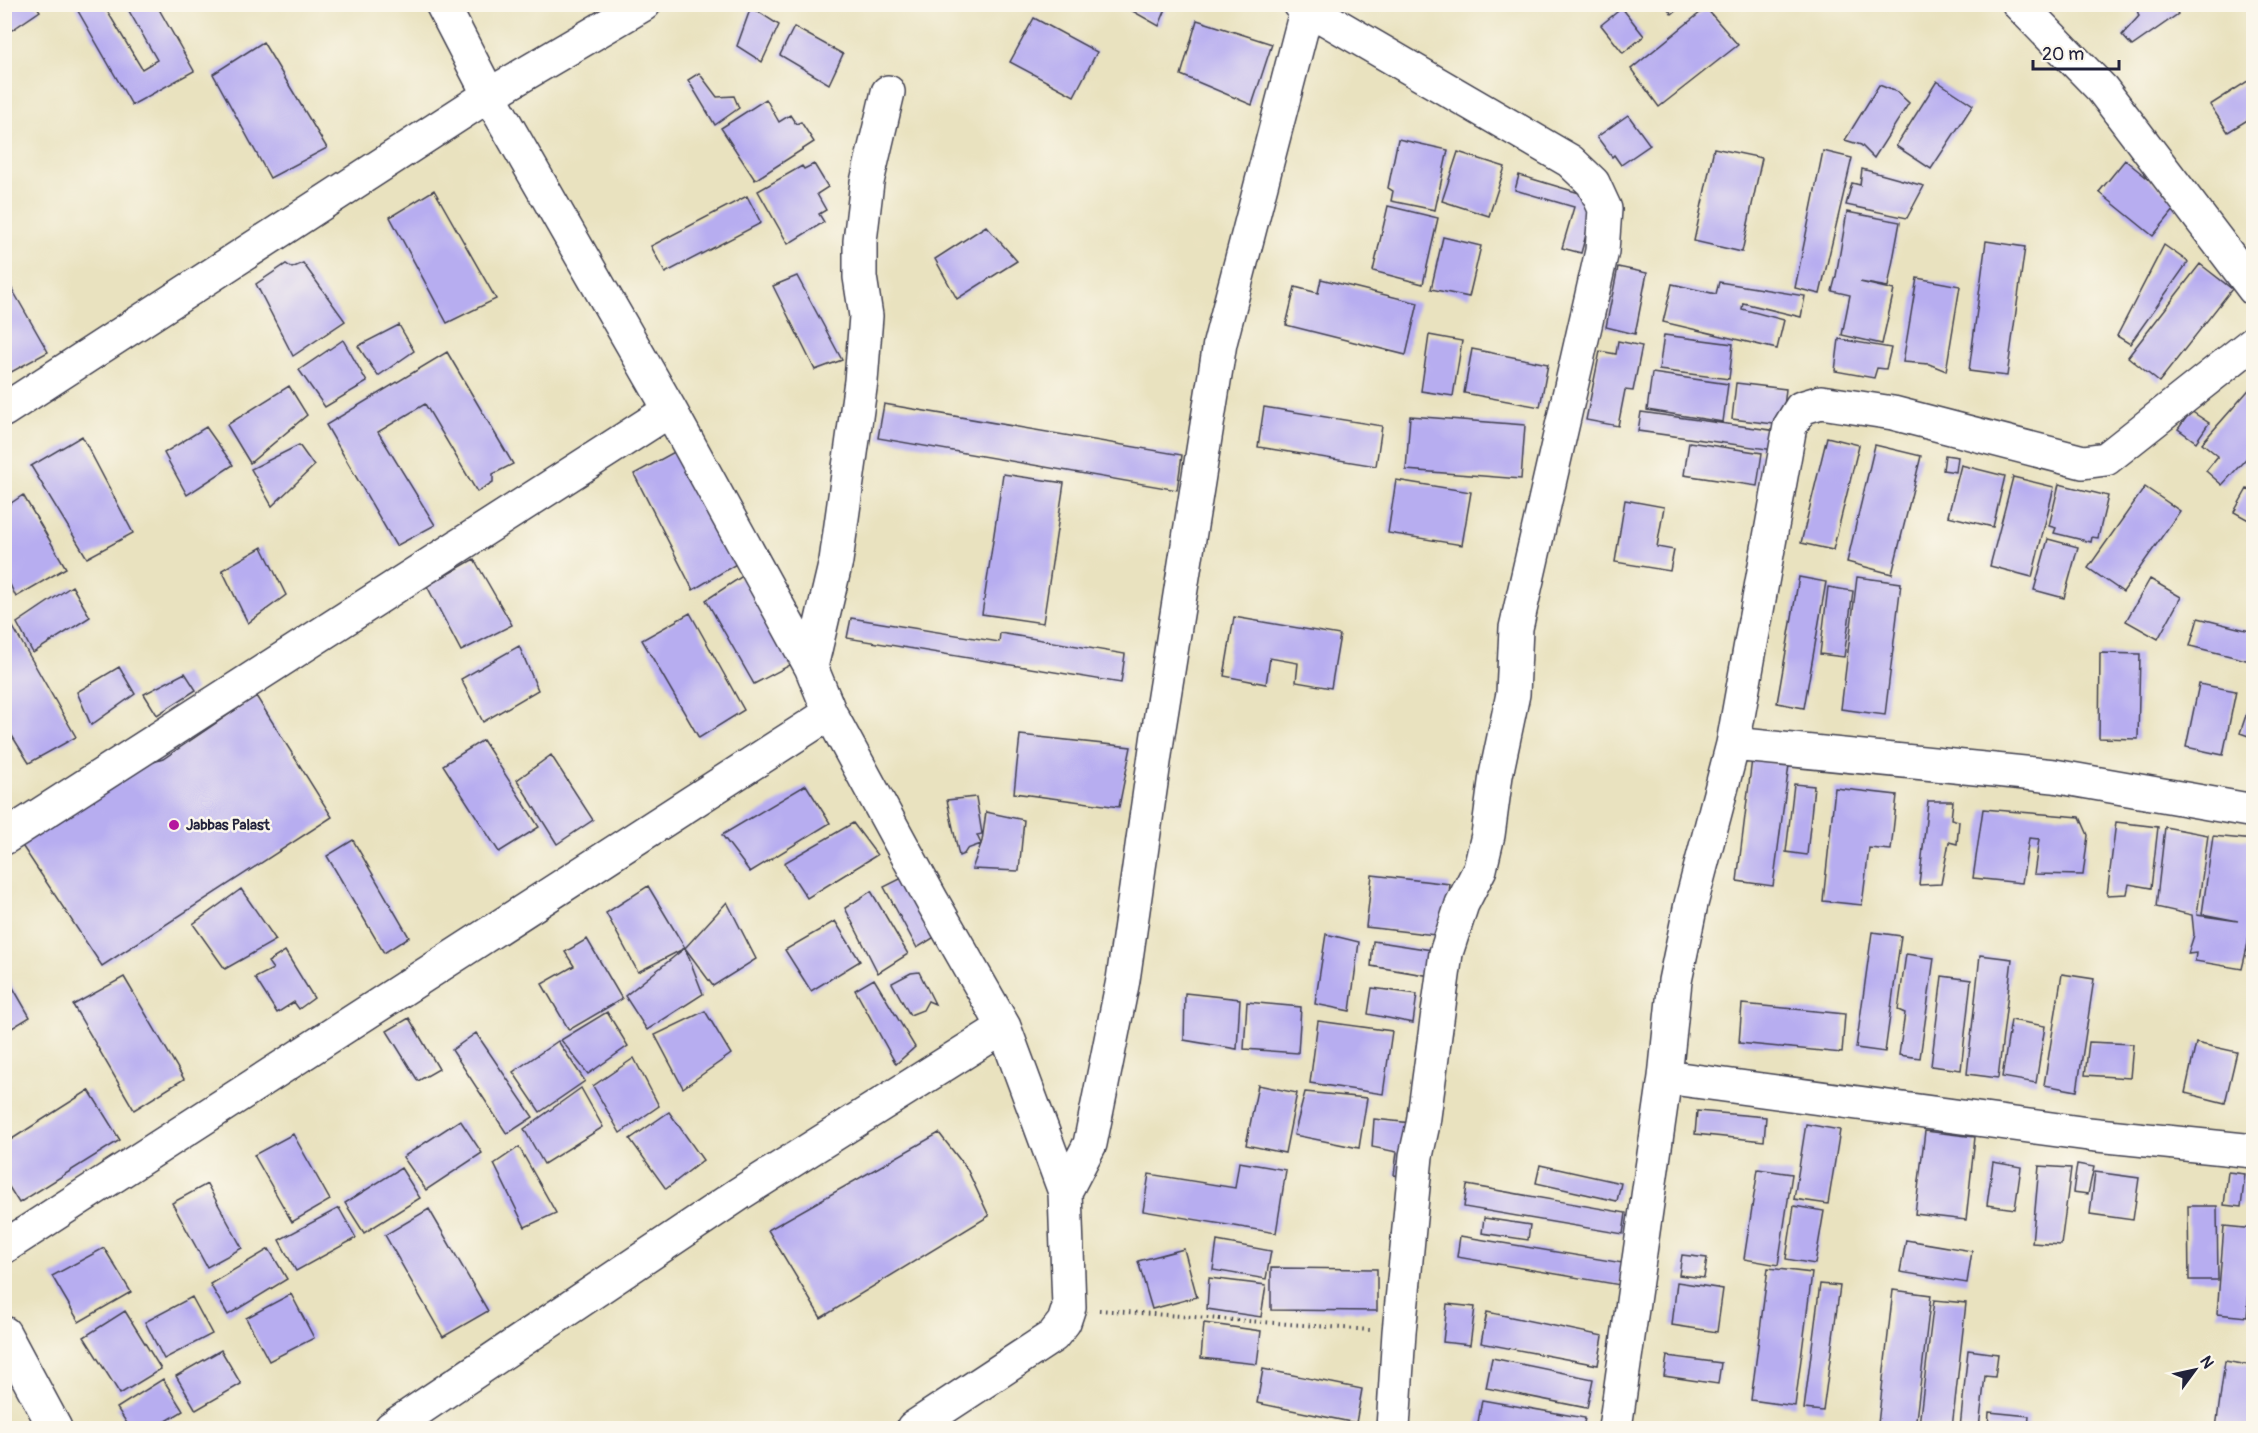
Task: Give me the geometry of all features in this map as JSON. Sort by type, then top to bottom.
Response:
[{"type":"street","points":[[442,4],[489,95],[670,410],[811,667],[830,714],[1004,1027],[1065,1192],[1069,1308],[1064,1322],[1053,1336],[914,1428]]},
{"type":"street","points":[[4,410],[489,95],[644,4]]},
{"type":"street","points":[[2019,4],[2102,89],[2253,289]]},
{"type":"street","points":[[1065,1192],[1090,1144],[1123,980],[1158,734],[1220,344],[1304,6],[1570,161],[1593,183],[1605,208],[1602,251],[1516,628],[1513,694],[1496,775],[1488,835],[1480,869],[1462,904],[1446,953],[1423,1124],[1416,1156],[1399,1332],[1393,1428]]},
{"type":"street","points":[[811,667],[836,561],[861,381],[866,316],[860,278],[860,241],[867,182],[888,92]]},
{"type":"street","points":[[1615,1428],[1665,1077],[1677,970],[1691,904],[1733,744],[1790,426],[1801,408],[1821,402],[1893,413],[2083,462],[2106,459],[2253,342]]},
{"type":"street","points":[[4,838],[670,410]]},
{"type":"street","points":[[4,1247],[830,714]]},
{"type":"street","points":[[1733,744],[2054,776],[2253,812]]},
{"type":"street","points":[[391,1428],[739,1194],[1004,1027]]},
{"type":"street","points":[[1665,1077],[2088,1134],[2253,1151]]},
{"type":"street","points":[[4,1333],[55,1428]]},
{"type":"path","points":[[1069,1308],[1399,1332]]},
{"type":"building","points":[[4,4],[35,4],[40,11],[12,30],[4,19]]},
{"type":"building","points":[[74,4],[103,4],[142,69],[157,60],[125,4],[156,4],[194,71],[132,105]]},
{"type":"building","points":[[1120,4],[1168,4],[1159,26]]},
{"type":"building","points":[[1664,4],[1684,4],[1672,14]]},
{"type":"building","points":[[2135,4],[2172,4],[2178,14],[2132,46],[2122,35],[2139,16]]},
{"type":"building","points":[[751,7],[779,25],[762,62],[737,46]]},
{"type":"building","points":[[1622,8],[1644,36],[1623,53],[1601,25]]},
{"type":"building","points":[[1706,8],[1738,45],[1659,107],[1631,69]]},
{"type":"building","points":[[1034,18],[1097,52],[1074,96],[1010,62]]},
{"type":"building","points":[[1197,20],[1272,44],[1252,105],[1181,75]]},
{"type":"building","points":[[794,27],[843,54],[829,84],[780,55]]},
{"type":"building","points":[[263,42],[327,148],[270,178],[213,74]]},
{"type":"building","points":[[699,73],[717,97],[734,96],[739,108],[715,125],[688,80]]},
{"type":"building","points":[[2254,77],[2254,116],[2228,132],[2210,105]]},
{"type":"building","points":[[1937,81],[1973,105],[1931,169],[1896,146]]},
{"type":"building","points":[[1879,85],[1897,92],[1909,103],[1874,158],[1861,145],[1845,140]]},
{"type":"building","points":[[766,99],[779,122],[790,115],[796,124],[801,122],[814,142],[755,180],[721,128]]},
{"type":"building","points":[[1628,115],[1650,145],[1621,165],[1597,137]]},
{"type":"building","points":[[1398,139],[1448,150],[1435,210],[1391,201],[1393,191],[1388,188]]},
{"type":"building","points":[[1714,148],[1762,158],[1742,252],[1694,241]]},
{"type":"building","points":[[1823,151],[1852,158],[1820,294],[1795,288]]},
{"type":"building","points":[[1458,152],[1505,167],[1489,216],[1442,201]]},
{"type":"building","points":[[2125,160],[2179,204],[2153,236],[2099,192]]},
{"type":"building","points":[[814,164],[828,187],[817,194],[826,210],[819,214],[824,222],[788,244],[758,191],[802,166],[804,169]]},
{"type":"building","points":[[1862,169],[1924,186],[1907,218],[1846,205],[1852,183],[1860,185]]},
{"type":"building","points":[[1519,175],[1596,198],[1581,253],[1562,248],[1574,207],[1515,190]]},
{"type":"building","points":[[434,190],[496,299],[447,323],[390,217]]},
{"type":"building","points":[[747,196],[761,223],[665,273],[651,246]]},
{"type":"building","points":[[1388,206],[1438,218],[1423,284],[1373,271]]},
{"type":"building","points":[[1847,212],[1900,222],[1888,287],[1860,282],[1894,290],[1882,344],[1842,335],[1850,295],[1832,291]]},
{"type":"building","points":[[986,226],[1017,261],[957,299],[935,259]]},
{"type":"building","points":[[1443,237],[1481,246],[1469,297],[1431,289]]},
{"type":"building","points":[[1986,241],[2025,247],[2007,376],[1969,371]]},
{"type":"building","points":[[2164,245],[2188,262],[2130,344],[2117,336]]},
{"type":"building","points":[[303,263],[345,321],[293,356],[256,284],[286,264],[292,268]]},
{"type":"building","points":[[2200,264],[2232,289],[2159,382],[2128,357]]},
{"type":"building","points":[[1618,267],[1647,273],[1635,334],[1606,327]]},
{"type":"building","points":[[4,275],[48,352],[4,376]]},
{"type":"building","points":[[797,276],[842,360],[815,370],[773,286]]},
{"type":"building","points":[[1917,278],[1960,286],[1946,371],[1929,364],[1903,362]]},
{"type":"building","points":[[1321,279],[1418,303],[1406,355],[1286,325],[1295,287],[1318,293]]},
{"type":"building","points":[[1719,282],[1805,296],[1801,317],[1743,303],[1742,309],[1784,320],[1777,349],[1663,322],[1672,284],[1716,294]]},
{"type":"building","points":[[399,325],[414,351],[378,376],[358,346]]},
{"type":"building","points":[[1429,335],[1462,341],[1453,396],[1421,391]]},
{"type":"building","points":[[1664,335],[1733,344],[1729,379],[1659,370]]},
{"type":"building","points":[[1839,339],[1891,348],[1886,369],[1877,368],[1874,378],[1835,371]]},
{"type":"building","points":[[343,340],[367,382],[325,407],[299,370]]},
{"type":"building","points":[[1618,341],[1642,346],[1633,391],[1625,390],[1618,426],[1586,420],[1600,351],[1616,354]]},
{"type":"building","points":[[1472,349],[1548,364],[1540,407],[1464,393]]},
{"type":"building","points":[[447,352],[513,464],[493,474],[493,482],[477,492],[425,404],[378,432],[435,525],[396,546],[326,425]]},
{"type":"building","points":[[1652,373],[1728,384],[1723,422],[1647,410]]},
{"type":"building","points":[[1736,383],[1786,389],[1782,425],[1732,419]]},
{"type":"building","points":[[2254,384],[2254,450],[2222,485],[2206,471],[2218,456],[2202,443]]},
{"type":"building","points":[[289,386],[307,415],[250,463],[227,425]]},
{"type":"building","points":[[884,404],[1182,455],[1177,490],[878,438]]},
{"type":"building","points":[[1264,407],[1382,426],[1376,466],[1258,447]]},
{"type":"building","points":[[2191,411],[2209,423],[2196,442],[2178,429]]},
{"type":"building","points":[[1641,412],[1777,431],[1774,450],[1638,431]]},
{"type":"building","points":[[1410,416],[1525,425],[1521,479],[1406,470]]},
{"type":"building","points":[[206,427],[233,465],[187,495],[164,453]]},
{"type":"building","points":[[82,436],[133,533],[87,558],[31,466]]},
{"type":"building","points":[[1827,437],[1859,445],[1833,550],[1801,543]]},
{"type":"building","points":[[1689,442],[1762,453],[1757,486],[1684,475]]},
{"type":"building","points":[[299,445],[314,466],[272,506],[251,469]]},
{"type":"building","points":[[1875,445],[1921,456],[1892,574],[1847,562]]},
{"type":"building","points":[[678,450],[738,563],[693,590],[634,474]]},
{"type":"building","points":[[1945,455],[1958,457],[1956,472],[1943,470]]},
{"type":"building","points":[[1961,465],[2005,476],[1993,527],[1948,516]]},
{"type":"building","points":[[1003,474],[1064,483],[1043,623],[982,614]]},
{"type":"building","points":[[2013,477],[2054,487],[2032,577],[1990,566]]},
{"type":"building","points":[[1396,480],[1471,492],[1462,545],[1388,533]]},
{"type":"building","points":[[2059,484],[2108,496],[2098,538],[2092,537],[2091,542],[2054,533],[2056,528],[2049,526]]},
{"type":"building","points":[[2145,487],[2180,511],[2123,592],[2088,568]]},
{"type":"building","points":[[2247,489],[2254,493],[2254,523],[2234,512]]},
{"type":"building","points":[[23,495],[66,568],[16,597],[4,572],[4,508]]},
{"type":"building","points":[[1625,500],[1664,507],[1657,547],[1674,550],[1670,571],[1615,562]]},
{"type":"building","points":[[2048,539],[2078,547],[2064,598],[2034,590]]},
{"type":"building","points":[[262,547],[286,595],[248,623],[222,570]]},
{"type":"building","points":[[474,559],[512,625],[461,651],[427,586]]},
{"type":"building","points":[[747,573],[796,662],[754,684],[706,600]]},
{"type":"building","points":[[1799,577],[1826,582],[1804,708],[1777,703]]},
{"type":"building","points":[[1857,577],[1901,583],[1885,715],[1841,709]]},
{"type":"building","points":[[2150,579],[2181,597],[2158,639],[2126,621]]},
{"type":"building","points":[[72,586],[90,617],[33,653],[17,623]]},
{"type":"building","points":[[1828,587],[1853,591],[1844,657],[1820,654]]},
{"type":"building","points":[[690,613],[744,710],[699,738],[642,640]]},
{"type":"building","points":[[1234,617],[1340,635],[1331,688],[1296,682],[1298,663],[1270,658],[1266,684],[1224,676]]},
{"type":"building","points":[[851,618],[999,642],[1000,633],[1125,654],[1121,683],[847,638]]},
{"type":"building","points":[[2198,618],[2254,632],[2254,662],[2190,646]]},
{"type":"building","points":[[13,627],[76,737],[29,763],[4,723],[4,632]]},
{"type":"building","points":[[519,646],[538,690],[483,722],[461,679]]},
{"type":"building","points":[[2100,653],[2140,654],[2138,739],[2099,738]]},
{"type":"building","points":[[119,667],[135,694],[91,725],[77,692]]},
{"type":"building","points":[[185,673],[196,690],[157,715],[144,694]]},
{"type":"building","points":[[2199,684],[2236,691],[2223,755],[2186,747]]},
{"type":"building","points":[[2254,695],[2254,738],[2240,733]]},
{"type":"building","name":"Jabbas Palast","points":[[256,696],[332,817],[102,966],[13,832],[144,765],[163,759]]},
{"type":"building","points":[[1020,735],[1131,747],[1119,807],[1014,793]]},
{"type":"building","points":[[483,740],[539,827],[499,852],[443,765]]},
{"type":"building","points":[[551,755],[593,820],[557,844],[517,780]]},
{"type":"building","points":[[1752,759],[1789,765],[1773,886],[1737,881]]},
{"type":"building","points":[[1794,784],[1814,786],[1807,855],[1786,852]]},
{"type":"building","points":[[806,785],[830,823],[750,872],[722,835]]},
{"type":"building","points":[[1835,788],[1897,795],[1891,850],[1869,848],[1862,905],[1823,901]]},
{"type":"building","points":[[976,797],[982,834],[977,835],[981,844],[967,849],[959,856],[947,800]]},
{"type":"building","points":[[1928,801],[1953,801],[1951,819],[1959,821],[1957,844],[1949,842],[1941,884],[1919,885]]},
{"type":"building","points":[[1983,809],[2080,817],[2088,835],[2083,875],[2034,874],[2039,839],[2029,838],[2022,883],[1973,878]]},
{"type":"building","points":[[986,812],[1024,820],[1019,871],[972,869],[982,841]]},
{"type":"building","points":[[2116,822],[2158,827],[2151,888],[2129,884],[2127,894],[2107,895]]},
{"type":"building","points":[[853,823],[877,855],[807,898],[784,863]]},
{"type":"building","points":[[2165,827],[2208,835],[2197,915],[2238,921],[2202,914],[2213,836],[2254,840],[2254,892],[2248,943],[2242,969],[2195,961],[2196,953],[2188,954],[2194,935],[2192,915],[2156,907]]},
{"type":"building","points":[[353,840],[409,937],[384,953],[327,856]]},
{"type":"building","points":[[908,875],[941,933],[917,948],[884,887]]},
{"type":"building","points":[[1372,875],[1450,884],[1444,936],[1366,927]]},
{"type":"building","points":[[648,886],[685,948],[638,972],[606,913]]},
{"type":"building","points":[[241,889],[276,940],[225,969],[193,924]]},
{"type":"building","points":[[871,891],[908,954],[878,973],[845,908]]},
{"type":"building","points":[[727,902],[756,959],[713,986],[685,948]]},
{"type":"building","points":[[835,921],[860,961],[811,991],[785,950]]},
{"type":"building","points":[[1872,932],[1901,936],[1885,1052],[1856,1048]]},
{"type":"building","points":[[1326,934],[1359,942],[1350,1011],[1315,1004]]},
{"type":"building","points":[[587,939],[622,999],[569,1030],[542,984],[574,966],[565,952]]},
{"type":"building","points":[[1373,941],[1438,951],[1437,977],[1371,966]]},
{"type":"building","points":[[685,948],[703,994],[647,1030],[625,996]]},
{"type":"building","points":[[285,951],[314,998],[299,1009],[294,1002],[277,1013],[255,978],[273,969],[268,962]]},
{"type":"building","points":[[1906,954],[1934,958],[1920,1058],[1899,1055],[1905,1013],[1898,1010]]},
{"type":"building","points":[[1980,955],[2012,959],[1998,1078],[1967,1074]]},
{"type":"building","points":[[4,972],[30,1017],[4,1033]]},
{"type":"building","points":[[919,972],[935,1004],[928,1001],[923,1010],[910,1015],[892,983],[911,973]]},
{"type":"building","points":[[2062,974],[2094,979],[2077,1091],[2044,1085]]},
{"type":"building","points":[[1942,976],[1971,980],[1961,1070],[1931,1066]]},
{"type":"building","points":[[124,977],[184,1079],[134,1110],[73,1005]]},
{"type":"building","points":[[874,979],[915,1047],[896,1064],[855,990]]},
{"type":"building","points":[[1372,988],[1417,994],[1413,1023],[1368,1014]]},
{"type":"building","points":[[1185,993],[1240,999],[1237,1049],[1184,1040]]},
{"type":"building","points":[[1247,1002],[1301,1007],[1298,1053],[1244,1049]]},
{"type":"building","points":[[1742,1004],[1845,1014],[1842,1053],[1739,1043]]},
{"type":"building","points":[[705,1011],[731,1054],[683,1088],[655,1035]]},
{"type":"building","points":[[607,1012],[628,1046],[588,1074],[561,1040]]},
{"type":"building","points":[[409,1018],[439,1069],[418,1081],[387,1031]]},
{"type":"building","points":[[2011,1020],[2045,1026],[2036,1083],[2002,1077]]},
{"type":"building","points":[[1318,1021],[1392,1031],[1383,1094],[1310,1083]]},
{"type":"building","points":[[476,1033],[533,1117],[507,1134],[452,1050]]},
{"type":"building","points":[[558,1041],[585,1081],[540,1112],[513,1072]]},
{"type":"building","points":[[2089,1042],[2133,1044],[2130,1078],[2085,1075]]},
{"type":"building","points":[[2196,1043],[2237,1052],[2225,1103],[2185,1093]]},
{"type":"building","points":[[634,1058],[659,1106],[620,1133],[593,1086]]},
{"type":"building","points":[[1258,1085],[1297,1093],[1285,1153],[1246,1145]]},
{"type":"building","points":[[581,1088],[603,1127],[544,1164],[524,1129]]},
{"type":"building","points":[[89,1090],[120,1140],[19,1203],[4,1179],[4,1144]]},
{"type":"building","points":[[1305,1092],[1367,1098],[1359,1148],[1294,1135]]},
{"type":"building","points":[[1697,1111],[1766,1117],[1764,1141],[1695,1134]]},
{"type":"building","points":[[669,1112],[703,1160],[666,1189],[630,1139]]},
{"type":"building","points":[[1374,1119],[1421,1124],[1407,1177],[1394,1175],[1397,1152],[1372,1147]]},
{"type":"building","points":[[460,1120],[482,1153],[426,1190],[403,1157]]},
{"type":"building","points":[[1806,1124],[1840,1130],[1828,1204],[1794,1199]]},
{"type":"building","points":[[1925,1131],[1975,1137],[1966,1220],[1915,1214]]},
{"type":"building","points":[[939,1133],[967,1169],[989,1216],[821,1318],[768,1230]]},
{"type":"building","points":[[293,1134],[330,1200],[292,1222],[254,1155]]},
{"type":"building","points":[[519,1147],[556,1213],[525,1227],[494,1164]]},
{"type":"building","points":[[1239,1162],[1286,1170],[1276,1233],[1143,1211],[1149,1174],[1235,1188]]},
{"type":"building","points":[[1993,1162],[2021,1167],[2015,1209],[1987,1205]]},
{"type":"building","points":[[2077,1164],[2094,1167],[2088,1194],[2073,1192]]},
{"type":"building","points":[[1540,1165],[1621,1183],[1617,1201],[1536,1183]]},
{"type":"building","points":[[2039,1166],[2071,1168],[2061,1245],[2032,1243]]},
{"type":"building","points":[[401,1168],[420,1198],[364,1233],[345,1203]]},
{"type":"building","points":[[1758,1169],[1792,1174],[1778,1265],[1744,1259]]},
{"type":"building","points":[[2095,1172],[2139,1178],[2133,1220],[2090,1214]]},
{"type":"building","points":[[2228,1172],[2245,1174],[2241,1207],[2224,1205]]},
{"type":"building","points":[[207,1184],[242,1248],[207,1267],[172,1203]]},
{"type":"building","points":[[1467,1185],[1626,1213],[1623,1234],[1464,1207]]},
{"type":"building","points":[[1794,1206],[1824,1211],[1815,1264],[1786,1259]]},
{"type":"building","points":[[2188,1206],[2217,1206],[2218,1280],[2189,1280]]},
{"type":"building","points":[[339,1208],[356,1238],[296,1271],[279,1240]]},
{"type":"building","points":[[429,1209],[488,1311],[443,1337],[385,1235]]},
{"type":"building","points":[[1484,1218],[1530,1225],[1528,1240],[1482,1233]]},
{"type":"building","points":[[2224,1226],[2254,1229],[2247,1317],[2217,1314]]},
{"type":"building","points":[[1460,1236],[1623,1263],[1620,1285],[1457,1257]]},
{"type":"building","points":[[1906,1240],[1972,1251],[1967,1283],[1900,1272]]},
{"type":"building","points":[[1217,1241],[1271,1251],[1266,1279],[1213,1270]]},
{"type":"building","points":[[104,1248],[131,1292],[79,1322],[52,1276]]},
{"type":"building","points":[[269,1249],[287,1279],[228,1315],[210,1284]]},
{"type":"building","points":[[1184,1249],[1197,1297],[1152,1309],[1138,1261]]},
{"type":"building","points":[[1682,1255],[1707,1258],[1704,1278],[1679,1275]]},
{"type":"building","points":[[1271,1268],[1377,1269],[1377,1311],[1271,1310]]},
{"type":"building","points":[[1768,1268],[1812,1273],[1795,1406],[1751,1400]]},
{"type":"building","points":[[1209,1278],[1266,1285],[1261,1317],[1207,1309]]},
{"type":"building","points":[[1677,1282],[1723,1289],[1717,1332],[1672,1325]]},
{"type":"building","points":[[1820,1284],[1840,1286],[1823,1411],[1804,1409]]},
{"type":"building","points":[[1893,1290],[1931,1295],[1915,1428],[1878,1424]]},
{"type":"building","points":[[291,1294],[314,1338],[269,1361],[246,1318]]},
{"type":"building","points":[[192,1297],[212,1334],[164,1359],[145,1322]]},
{"type":"building","points":[[1934,1300],[1966,1303],[1952,1428],[1919,1425]]},
{"type":"building","points":[[1447,1304],[1475,1307],[1470,1345],[1443,1342]]},
{"type":"building","points":[[125,1311],[161,1369],[120,1394],[84,1337]]},
{"type":"building","points":[[1487,1312],[1603,1336],[1598,1365],[1481,1343]]},
{"type":"building","points":[[1204,1323],[1261,1331],[1257,1364],[1201,1358]]},
{"type":"building","points":[[221,1350],[241,1384],[196,1410],[176,1376]]},
{"type":"building","points":[[1968,1350],[1998,1354],[1995,1377],[1985,1376],[1979,1428],[1960,1428]]},
{"type":"building","points":[[1667,1356],[1721,1363],[1718,1384],[1664,1376]]},
{"type":"building","points":[[1492,1358],[1593,1379],[1587,1408],[1486,1388]]},
{"type":"building","points":[[2225,1361],[2254,1366],[2254,1428],[2216,1428]]},
{"type":"building","points":[[1263,1369],[1362,1389],[1356,1423],[1257,1403]]},
{"type":"building","points":[[163,1379],[183,1411],[155,1428],[130,1428],[117,1408]]},
{"type":"building","points":[[1482,1400],[1585,1418],[1583,1428],[1477,1428]]},
{"type":"building","points":[[1989,1412],[2029,1416],[2028,1428],[1988,1428]]},
{"type":"place","name":"Jabbas Palast","points":[[174,825]]}]
